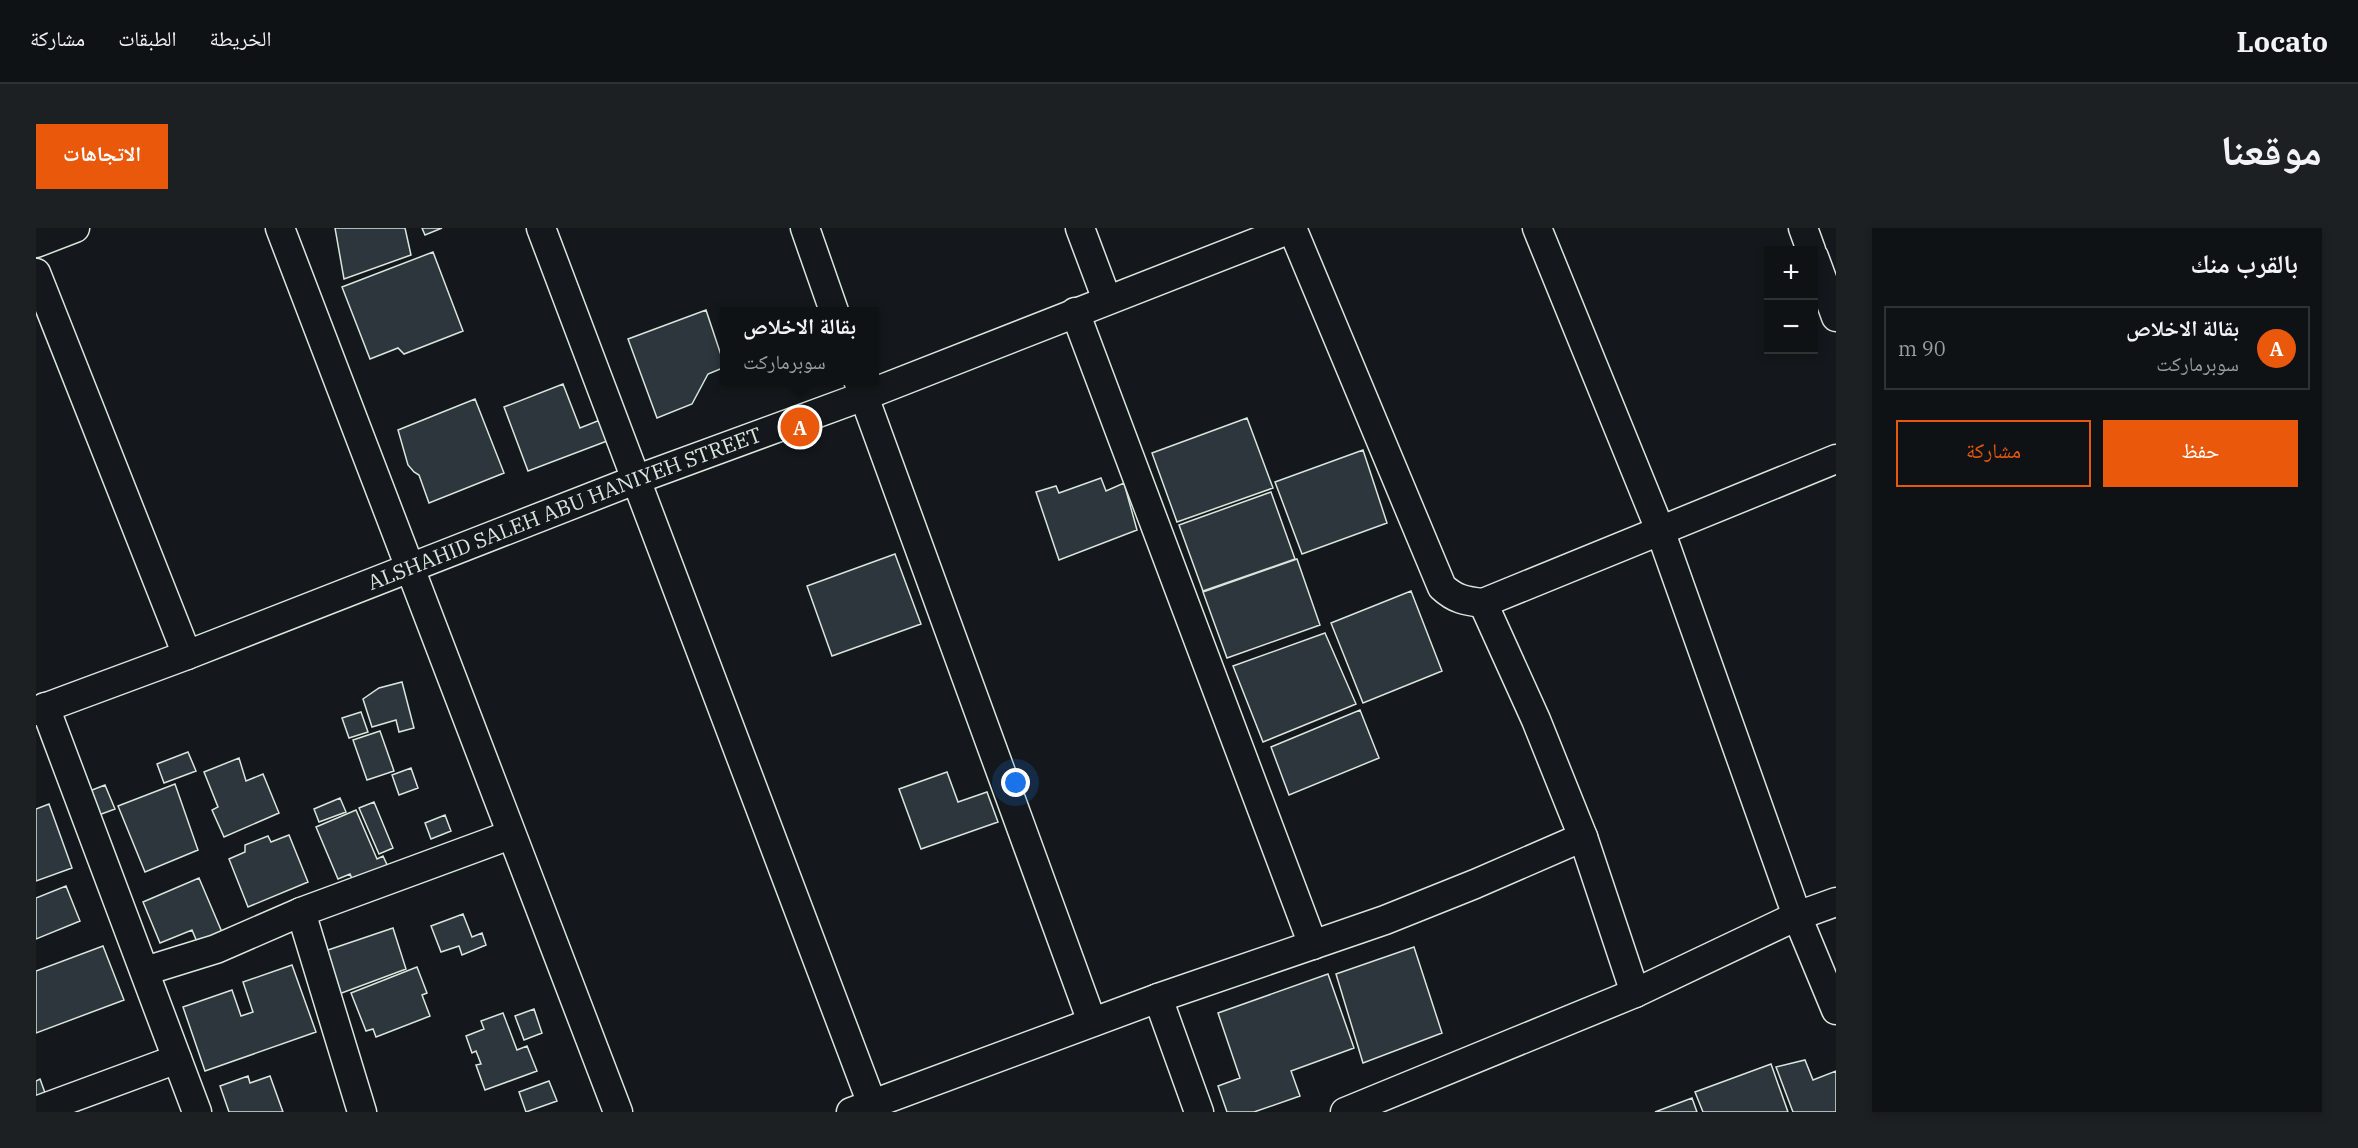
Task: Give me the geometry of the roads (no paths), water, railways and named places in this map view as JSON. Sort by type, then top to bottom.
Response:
[{"type":"street","points":[[36,243],[75,228]]},
{"type":"street","points":[[279,228],[618,1112]]},
{"type":"street","points":[[540,228],[635,480],[861,1108],[1465,888],[1583,837]]},
{"type":"street","points":[[805,228],[832,307]]},
{"type":"street","points":[[1080,228],[1107,300]]},
{"type":"street","points":[[1292,228],[1442,587],[1452,596],[1464,601],[1483,603],[1836,459]]},
{"type":"street","name":"ALSHAHID SALEH ABU HANIYEH STREET","points":[[879,382],[1076,312],[1292,228]]},
{"type":"street","points":[[1537,228],[1660,530],[1797,916],[1836,1010]]},
{"type":"street","points":[[1803,228],[1810,246]]},
{"type":"street","points":[[1818,268],[1836,317]]},
{"type":"street","points":[[36,273],[187,655]]},
{"type":"street","points":[[1076,312],[1313,945]]},
{"type":"street","points":[[861,388],[1092,1022]]},
{"type":"street","name":"ALSHAHID SALEH ABU HANIYEH STREET","points":[[41,709],[187,655],[635,480],[861,388]]},
{"type":"street","points":[[1483,603],[1536,720],[1583,837],[1635,993]]},
{"type":"street","points":[[41,709],[145,971],[197,1112]]},
{"type":"street","points":[[145,971],[216,950],[302,912],[510,835]]},
{"type":"street","points":[[1345,1112],[1635,993],[1797,916],[1836,902]]},
{"type":"street","points":[[302,912],[362,1112]]},
{"type":"street","points":[[1158,998],[1199,1112]]},
{"type":"street","points":[[48,1109],[177,1059]]},
{"type":"place","name":"بقالة الاخلاص","points":[[800,427]]}]
